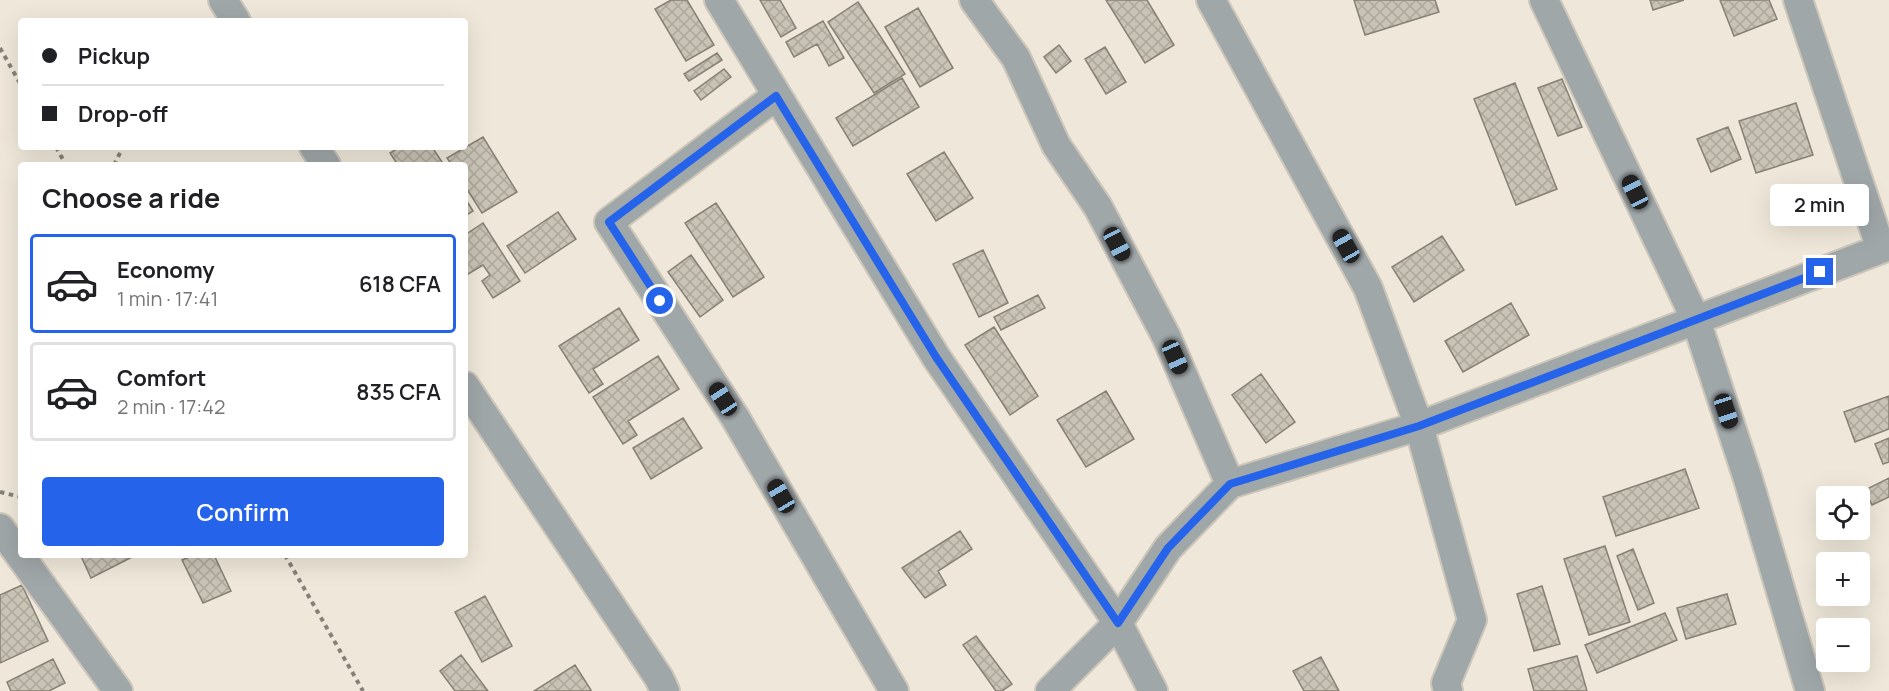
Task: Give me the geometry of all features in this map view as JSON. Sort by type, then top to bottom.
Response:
[{"type":"street","points":[[223,0],[234,18]]},
{"type":"street","points":[[719,0],[936,357],[1118,623],[1153,691]]},
{"type":"street","points":[[974,0],[1016,58],[1056,144],[1098,207],[1166,336],[1230,484]]},
{"type":"street","points":[[1211,0],[1368,288],[1419,426],[1472,620],[1446,683],[1448,691]]},
{"type":"street","points":[[1544,0],[1696,320],[1748,478],[1810,691]]},
{"type":"street","points":[[1050,691],[1118,623],[1168,548],[1230,484],[1419,426],[1885,247],[1798,0]]},
{"type":"street","points":[[776,96],[609,222],[736,419],[894,691]]},
{"type":"street","points":[[468,391],[659,678],[665,691]]},
{"type":"street","points":[[0,528],[18,553]]},
{"type":"street","points":[[22,558],[118,691]]},
{"type":"path","points":[[0,48],[18,80]]},
{"type":"path","points":[[0,492],[18,496]]},
{"type":"path","points":[[287,558],[363,691]]},
{"type":"building","points":[[671,0],[687,0],[714,45],[686,61],[655,9]]},
{"type":"building","points":[[760,0],[780,0],[796,28],[781,37]]},
{"type":"building","points":[[1106,0],[1147,0],[1174,45],[1145,63]]},
{"type":"building","points":[[1354,0],[1435,0],[1439,12],[1365,35]]},
{"type":"building","points":[[1650,0],[1684,0],[1653,10]]},
{"type":"building","points":[[1720,0],[1769,0],[1777,19],[1734,36]]},
{"type":"building","points":[[858,2],[905,74],[874,93],[828,22]]},
{"type":"building","points":[[918,8],[953,68],[920,87],[885,27]]},
{"type":"building","points":[[823,21],[844,58],[829,66],[817,44],[794,57],[786,42]]},
{"type":"building","points":[[1059,45],[1071,61],[1056,73],[1044,57]]},
{"type":"building","points":[[1105,47],[1126,82],[1106,94],[1085,59]]},
{"type":"building","points":[[717,53],[722,60],[689,81],[684,74]]},
{"type":"building","points":[[724,69],[731,77],[701,100],[694,91]]},
{"type":"building","points":[[902,78],[919,107],[853,146],[836,118]]},
{"type":"building","points":[[1562,79],[1582,127],[1558,136],[1538,88]]},
{"type":"building","points":[[1515,83],[1557,189],[1516,205],[1474,99]]},
{"type":"building","points":[[1796,103],[1813,155],[1756,173],[1739,121]]},
{"type":"building","points":[[1728,127],[1741,159],[1711,172],[1697,139]]},
{"type":"building","points":[[483,137],[517,192],[482,213],[468,191],[468,162],[450,162],[447,158],[461,150],[468,150],[468,146]]},
{"type":"building","points":[[395,150],[434,150],[442,162],[396,162],[390,153]]},
{"type":"building","points":[[944,152],[973,198],[936,221],[907,174]]},
{"type":"building","points":[[468,203],[473,211],[468,214]]},
{"type":"building","points":[[716,203],[764,277],[733,297],[685,223]]},
{"type":"building","points":[[558,212],[576,239],[525,273],[507,246]]},
{"type":"building","points":[[483,223],[520,281],[493,298],[482,281],[490,275],[483,265],[468,274],[468,233]]},
{"type":"building","points":[[1442,236],[1464,270],[1414,302],[1392,267]]},
{"type":"building","points":[[983,250],[1008,303],[979,317],[953,264]]},
{"type":"building","points":[[691,255],[723,300],[700,317],[668,272]]},
{"type":"building","points":[[1038,295],[1045,308],[1001,330],[994,317]]},
{"type":"building","points":[[1511,303],[1529,335],[1463,372],[1445,341]]},
{"type":"building","points":[[619,308],[639,340],[593,369],[603,384],[589,393],[559,346]]},
{"type":"building","points":[[994,327],[1038,396],[1010,415],[965,345]]},
{"type":"building","points":[[658,356],[679,389],[628,421],[637,435],[623,444],[593,397]]},
{"type":"building","points":[[1261,374],[1295,422],[1266,443],[1232,395]]},
{"type":"building","points":[[1106,391],[1134,439],[1086,467],[1057,420]]},
{"type":"building","points":[[1889,396],[1889,429],[1855,442],[1844,412]]},
{"type":"building","points":[[683,418],[702,448],[651,479],[633,448]]},
{"type":"building","points":[[1889,438],[1889,462],[1883,464],[1875,444]]},
{"type":"building","points":[[1685,469],[1699,508],[1616,536],[1603,497]]},
{"type":"building","points":[[1889,478],[1889,497],[1872,505],[1870,488]]},
{"type":"building","points":[[960,531],[972,549],[938,571],[946,585],[925,598],[902,568]]},
{"type":"building","points":[[1605,546],[1630,622],[1589,635],[1564,559]]},
{"type":"building","points":[[1633,549],[1654,603],[1638,610],[1617,556]]},
{"type":"building","points":[[82,558],[130,558],[91,578]]},
{"type":"building","points":[[215,558],[231,591],[203,603],[182,560]]},
{"type":"building","points":[[22,585],[48,641],[0,663],[0,595]]},
{"type":"building","points":[[1542,586],[1560,644],[1534,651],[1517,594]]},
{"type":"building","points":[[1727,594],[1736,624],[1686,639],[1677,608]]},
{"type":"building","points":[[485,596],[512,646],[482,662],[455,612]]},
{"type":"building","points":[[1665,613],[1677,640],[1597,673],[1585,645]]},
{"type":"building","points":[[976,636],[1012,684],[1002,691],[996,691],[963,645]]},
{"type":"building","points":[[461,655],[488,691],[455,691],[440,671]]},
{"type":"building","points":[[1577,656],[1587,691],[1534,691],[1528,669]]},
{"type":"building","points":[[1321,657],[1339,691],[1304,691],[1293,671]]},
{"type":"building","points":[[53,659],[65,683],[49,691],[11,691],[7,682]]},
{"type":"building","points":[[575,665],[591,690],[534,691]]},
{"type":"route","points":[[660,301],[609,222],[776,96],[936,357],[1118,623],[1168,548],[1230,484],[1419,426],[1820,272]]}]
